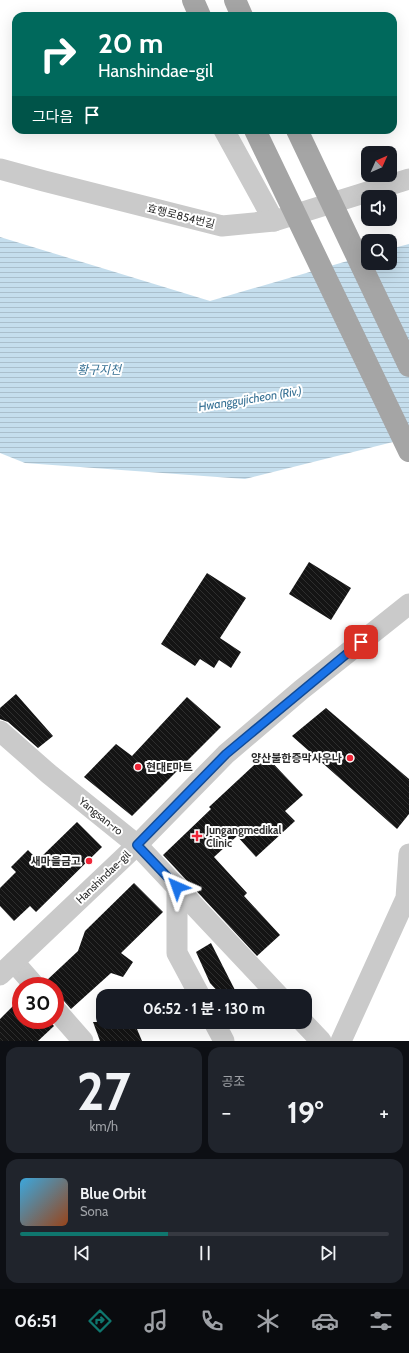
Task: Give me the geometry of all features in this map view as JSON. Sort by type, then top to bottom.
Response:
[{"type":"main road","points":[[193,0],[198,12]]},
{"type":"main road","points":[[235,0],[240,12]]},
{"type":"main road","points":[[257,134],[409,451]]},
{"type":"main road","points":[[299,134],[409,366]]},
{"type":"street","points":[[226,134],[274,221]]},
{"type":"street","name":"효행로854번길","points":[[0,168],[44,182],[222,226],[274,221],[409,179]]},
{"type":"street","name":"Hanshindae-gil","points":[[21,977],[7,968],[137,845],[226,754],[301,690],[409,604]]},
{"type":"street","name":"Yangsan-ro","points":[[0,731],[49,774],[137,845],[272,989]]},
{"type":"street","points":[[341,1041],[406,898],[409,854]]},
{"type":"street","points":[[177,887],[177,953],[196,989]]},
{"type":"street","points":[[64,1019],[83,1041]]},
{"type":"street","points":[[218,1029],[224,1041]]},
{"type":"street","points":[[310,1029],[321,1041]]},
{"type":"water","name":"황구지천","points":[[0,237],[210,301],[361,257],[361,270],[397,270],[397,247],[409,244],[409,438],[245,479],[25,463],[0,453]]},
{"type":"building","points":[[309,562],[351,588],[331,620],[289,594]]},
{"type":"building","points":[[207,573],[246,598],[220,638],[241,652],[231,668],[219,660],[214,668],[200,659],[195,666],[161,644]]},
{"type":"building","points":[[16,694],[53,736],[38,748],[8,722],[0,719],[0,708]]},
{"type":"building","name":"현대E마트","points":[[187,697],[221,727],[132,816],[84,777],[116,744],[132,756]]},
{"type":"building","name":"양산불한증막사우나","points":[[326,708],[409,779],[409,814],[397,829],[292,736]]},
{"type":"building","points":[[265,755],[303,795],[285,811],[295,821],[256,857],[237,836],[214,857],[247,893],[244,896],[280,935],[257,956],[163,855],[211,809],[209,807]]},
{"type":"building","points":[[77,822],[102,847],[36,912],[30,906],[14,921],[0,906],[0,888],[16,872],[11,867],[28,850],[38,860]]},
{"type":"building","points":[[134,883],[163,912],[121,953],[133,962],[123,977],[111,973],[71,1009],[64,1001],[64,977],[50,977],[78,951],[85,931]]},
{"type":"building","points":[[211,943],[234,989],[216,989],[210,983],[196,952]]},
{"type":"building","points":[[12,1007],[12,1029],[51,1029],[38,1041],[0,1041],[0,1019]]},
{"type":"building","points":[[93,1022],[96,1022],[96,1029],[137,1029],[142,1041],[100,1041]]},
{"type":"place","name":"양산불한증막사우나","points":[[350,758]]},
{"type":"place","name":"현대E마트","points":[[138,767]]},
{"type":"place","name":"Jungangmedikal Clinic","points":[[197,836]]},
{"type":"place","name":"새마을금고","points":[[89,861]]},
{"type":"route","points":[[177,887],[137,845],[226,754],[301,690],[361,642]]},
{"type":"water label","name":"Hwanggujicheon (Riv.)","points":[[250,399]]}]
